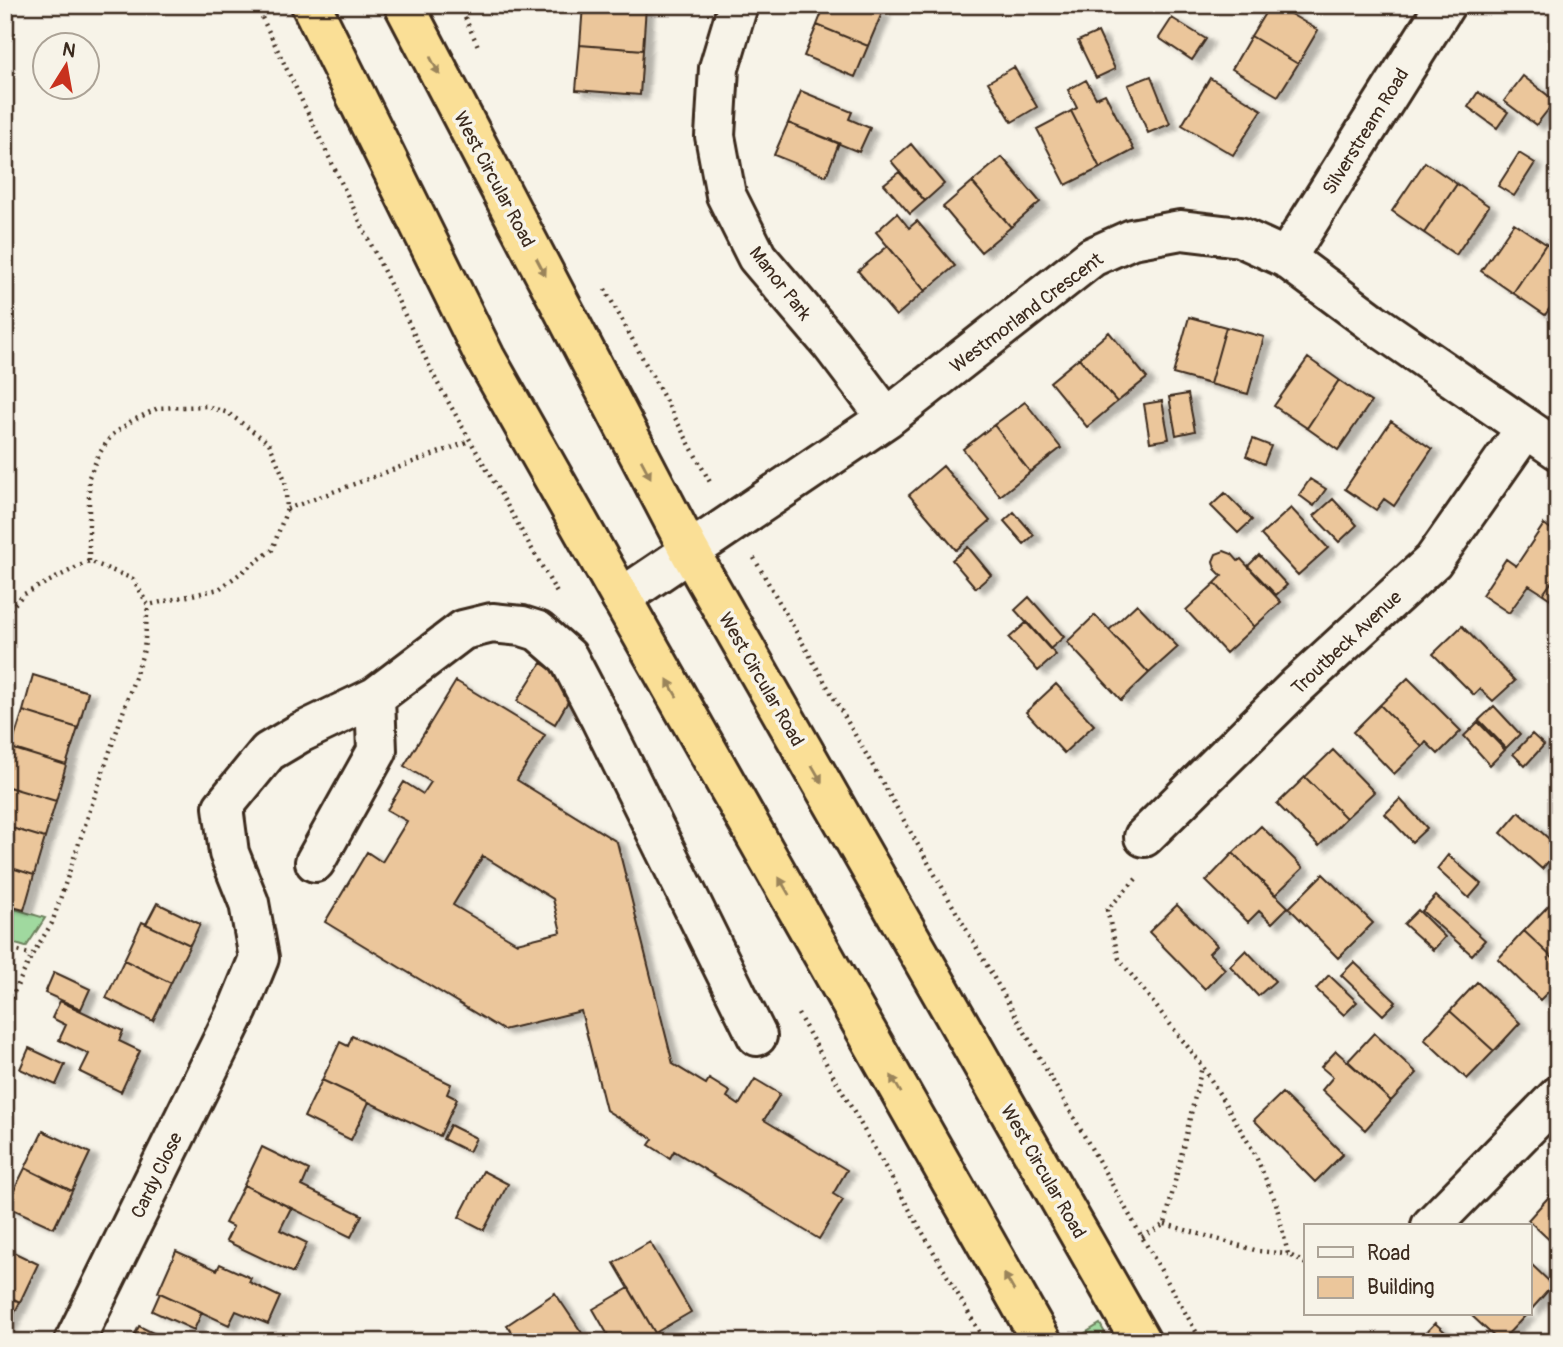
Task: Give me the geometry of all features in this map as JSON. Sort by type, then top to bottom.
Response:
[{"type":"highway","points":[[311,5],[485,357],[1042,1342]]},
{"type":"highway","name":"West Circular Road","points":[[404,5],[690,552],[1141,1342]]},
{"type":"street","name":"Manor Park","points":[[738,5],[719,68],[715,136],[726,195],[757,257],[831,344],[887,418]]},
{"type":"street","name":"Silverstream Road","points":[[1286,258],[1445,5]]},
{"type":"street","name":"Westmorland Crescent","points":[[621,598],[887,418],[1092,257],[1132,239],[1181,230],[1240,237],[1286,258],[1372,322],[1558,450]]},
{"type":"street","name":"Troutbeck Avenue","points":[[1144,837],[1298,685],[1433,561],[1526,428]]},
{"type":"street","points":[[315,863],[377,751],[375,697],[463,630],[492,623],[522,625],[538,631],[568,657],[757,1036]]},
{"type":"street","name":"Cardy Close","points":[[74,1342],[238,1009],[259,958],[249,903],[229,853],[223,807],[268,752],[300,733],[375,697]]},
{"type":"street","points":[[1433,1224],[1558,1096]]},
{"type":"path","points":[[459,5],[480,50]]},
{"type":"path","points":[[605,288],[695,457],[1202,1342]]},
{"type":"path","points":[[89,561],[89,477],[111,436],[158,408],[207,406],[228,413],[270,443],[285,480],[287,509],[272,550],[219,589],[148,605]]},
{"type":"path","points":[[287,509],[470,441]]},
{"type":"path","points":[[5,1011],[32,955],[52,923],[144,650],[148,605],[133,579],[89,561],[24,594],[6,615]]},
{"type":"path","points":[[1144,837],[1141,874],[1107,910],[1119,959],[1202,1065],[1254,1152],[1276,1203],[1288,1254]]},
{"type":"path","points":[[5,947],[32,955]]},
{"type":"path","points":[[1165,1224],[1202,1065]]},
{"type":"path","points":[[1142,1237],[1165,1224],[1258,1251],[1288,1254],[1304,1263]]},
{"type":"green space","points":[[5,906],[45,918],[26,947],[5,941]]},
{"type":"green space","points":[[1100,1324],[1110,1342],[1079,1342],[1077,1338]]},
{"type":"building","points":[[583,5],[646,6],[643,50],[580,45]]},
{"type":"building","points":[[825,5],[862,5],[882,13],[868,46],[817,25]]},
{"type":"building","points":[[1270,5],[1275,5],[1318,30],[1298,64],[1251,36]]},
{"type":"building","points":[[1172,18],[1206,39],[1192,60],[1159,38]]},
{"type":"building","points":[[817,25],[868,46],[855,77],[804,56]]},
{"type":"building","points":[[1098,32],[1115,69],[1096,78],[1078,41]]},
{"type":"building","points":[[1251,36],[1298,64],[1278,96],[1232,69]]},
{"type":"building","points":[[580,45],[643,50],[640,95],[576,90]]},
{"type":"building","points":[[1014,67],[1037,107],[1012,122],[988,82]]},
{"type":"building","points":[[1151,76],[1170,124],[1148,133],[1128,85]]},
{"type":"building","points":[[1523,76],[1555,101],[1536,125],[1504,101]]},
{"type":"building","points":[[1210,78],[1262,110],[1233,155],[1182,125]]},
{"type":"building","points":[[1086,80],[1096,98],[1105,94],[1134,150],[1100,168],[1071,111],[1077,108],[1068,90]]},
{"type":"building","points":[[801,91],[852,112],[849,119],[870,128],[859,152],[788,123]]},
{"type":"building","points":[[1478,92],[1508,112],[1497,128],[1468,107]]},
{"type":"building","points":[[1071,111],[1100,168],[1066,185],[1037,129]]},
{"type":"building","points":[[788,123],[839,143],[826,176],[774,155]]},
{"type":"building","points":[[911,144],[944,184],[925,201],[891,161]]},
{"type":"building","points":[[1519,153],[1535,163],[1514,196],[1498,186]]},
{"type":"building","points":[[1002,157],[1040,202],[1011,227],[972,182]]},
{"type":"building","points":[[1425,162],[1457,184],[1424,233],[1392,211]]},
{"type":"building","points":[[899,172],[925,201],[910,214],[884,184]]},
{"type":"building","points":[[972,182],[1011,227],[981,252],[943,207]]},
{"type":"building","points":[[1457,184],[1489,206],[1456,255],[1424,233]]},
{"type":"building","points":[[897,213],[909,228],[917,221],[955,266],[925,291],[876,232]]},
{"type":"building","points":[[1514,223],[1546,244],[1513,293],[1481,271]]},
{"type":"building","points":[[1558,237],[1558,296],[1545,315],[1513,293],[1546,244],[1551,248]]},
{"type":"building","points":[[888,246],[925,291],[896,316],[858,271]]},
{"type":"building","points":[[1189,317],[1226,327],[1210,384],[1173,374]]},
{"type":"building","points":[[1226,327],[1264,337],[1248,394],[1210,384]]},
{"type":"building","points":[[1109,332],[1147,378],[1117,402],[1079,358]]},
{"type":"building","points":[[1079,358],[1117,402],[1087,427],[1050,382]]},
{"type":"building","points":[[1308,358],[1339,380],[1307,428],[1274,406]]},
{"type":"building","points":[[1339,380],[1371,402],[1338,450],[1307,428]]},
{"type":"building","points":[[1188,394],[1195,431],[1176,435],[1169,397]]},
{"type":"building","points":[[1162,401],[1169,439],[1150,442],[1144,404]]},
{"type":"building","points":[[1025,402],[1061,448],[1030,472],[994,425]]},
{"type":"building","points":[[1391,421],[1432,449],[1394,506],[1384,499],[1376,510],[1345,489]]},
{"type":"building","points":[[994,425],[1030,472],[1000,496],[963,449]]},
{"type":"building","points":[[1253,439],[1271,446],[1264,464],[1246,456]]},
{"type":"building","points":[[943,466],[990,521],[956,550],[909,495]]},
{"type":"building","points":[[1310,479],[1326,489],[1314,506],[1299,495]]},
{"type":"building","points":[[1225,493],[1252,520],[1238,533],[1211,506]]},
{"type":"building","points":[[1333,499],[1357,525],[1339,542],[1314,516]]},
{"type":"building","points":[[1291,508],[1328,548],[1298,575],[1261,535]]},
{"type":"building","points":[[1014,512],[1034,535],[1024,544],[1004,521]]},
{"type":"building","points":[[1544,524],[1558,534],[1558,573],[1543,594],[1529,585],[1509,613],[1482,595],[1506,559],[1516,566]]},
{"type":"building","points":[[968,547],[991,575],[976,588],[952,560]]},
{"type":"building","points":[[1224,551],[1232,554],[1238,561],[1241,559],[1281,602],[1254,627],[1215,583],[1222,576],[1215,569],[1213,561],[1216,554]]},
{"type":"building","points":[[1259,555],[1287,585],[1276,595],[1248,566]]},
{"type":"building","points":[[1558,573],[1558,604],[1543,594]]},
{"type":"building","points":[[1215,583],[1254,627],[1226,653],[1186,610]]},
{"type":"building","points":[[1029,597],[1064,637],[1050,649],[1015,610]]},
{"type":"building","points":[[1137,604],[1178,647],[1149,673],[1109,630]]},
{"type":"building","points":[[1095,615],[1149,673],[1121,700],[1067,642]]},
{"type":"building","points":[[1027,622],[1056,655],[1038,671],[1009,638]]},
{"type":"building","points":[[1462,626],[1515,681],[1493,701],[1480,689],[1474,695],[1433,654]]},
{"type":"building","points":[[541,663],[564,677],[570,698],[555,724],[517,701]]},
{"type":"building","points":[[33,675],[88,692],[78,728],[23,711]]},
{"type":"building","points":[[1408,678],[1461,731],[1438,754],[1426,742],[1422,747],[1380,705]]},
{"type":"building","points":[[456,681],[545,735],[517,780],[617,842],[673,1064],[706,1084],[709,1079],[730,1092],[727,1097],[739,1105],[755,1079],[780,1094],[764,1120],[847,1170],[833,1194],[843,1200],[819,1239],[674,1151],[670,1158],[649,1145],[653,1139],[606,1110],[581,1011],[503,1030],[325,922],[367,852],[382,862],[407,821],[387,810],[404,782],[423,794],[431,782],[404,766]],"holes":[[[483,856],[553,899],[561,932],[517,943],[453,905]]]},
{"type":"building","points":[[1056,684],[1094,725],[1064,753],[1026,712]]},
{"type":"building","points":[[1380,705],[1422,747],[1394,774],[1353,732]]},
{"type":"building","points":[[1494,706],[1520,734],[1506,748],[1479,720]]},
{"type":"building","points":[[23,711],[78,728],[66,765],[11,748]]},
{"type":"building","points":[[1478,722],[1505,750],[1490,765],[1464,736]]},
{"type":"building","points":[[1532,734],[1544,745],[1525,766],[1513,754]]},
{"type":"building","points":[[11,748],[66,765],[56,801],[5,786],[5,769]]},
{"type":"building","points":[[1333,750],[1374,792],[1346,818],[1305,777]]},
{"type":"building","points":[[1305,777],[1346,818],[1319,846],[1277,804]]},
{"type":"building","points":[[5,786],[56,801],[45,838],[5,826]]},
{"type":"building","points":[[1400,799],[1427,828],[1412,842],[1385,814]]},
{"type":"building","points":[[1519,812],[1558,847],[1542,869],[1501,833]]},
{"type":"building","points":[[5,826],[45,838],[34,875],[5,866]]},
{"type":"building","points":[[1261,826],[1303,868],[1275,895],[1233,853]]},
{"type":"building","points":[[1233,853],[1288,907],[1272,923],[1259,911],[1248,922],[1206,881]]},
{"type":"building","points":[[1448,855],[1481,884],[1469,898],[1437,869]]},
{"type":"building","points":[[5,866],[34,875],[24,910],[5,905]]},
{"type":"building","points":[[1323,874],[1373,923],[1338,958],[1289,908]]},
{"type":"building","points":[[1436,896],[1485,940],[1472,955],[1422,911]]},
{"type":"building","points":[[157,903],[200,924],[190,945],[146,924]]},
{"type":"building","points":[[1551,903],[1558,910],[1558,963],[1524,931]]},
{"type":"building","points":[[1177,905],[1217,945],[1209,953],[1225,969],[1205,989],[1149,932]]},
{"type":"building","points":[[1418,910],[1445,937],[1433,950],[1404,924]]},
{"type":"building","points":[[142,922],[190,945],[171,983],[124,960]]},
{"type":"building","points":[[1524,931],[1558,963],[1558,982],[1540,1000],[1498,959]]},
{"type":"building","points":[[1246,950],[1275,981],[1258,996],[1230,966]]},
{"type":"building","points":[[124,960],[171,983],[153,1021],[106,998]]},
{"type":"building","points":[[1354,962],[1396,1002],[1383,1015],[1341,975]]},
{"type":"building","points":[[54,972],[90,989],[81,1009],[45,993]]},
{"type":"building","points":[[1329,975],[1357,1002],[1344,1015],[1316,989]]},
{"type":"building","points":[[1477,982],[1520,1023],[1494,1051],[1450,1011]]},
{"type":"building","points":[[60,1001],[123,1031],[119,1041],[140,1051],[121,1092],[80,1072],[89,1054],[59,1040],[66,1025],[52,1018]]},
{"type":"building","points":[[1450,1011],[1494,1051],[1467,1079],[1424,1039]]},
{"type":"building","points":[[1374,1033],[1417,1073],[1391,1101],[1348,1061]]},
{"type":"building","points":[[352,1036],[451,1084],[447,1094],[457,1099],[440,1136],[322,1080],[340,1042],[348,1046]]},
{"type":"building","points":[[29,1048],[65,1065],[56,1085],[20,1069]]},
{"type":"building","points":[[1336,1051],[1391,1101],[1365,1130],[1322,1090],[1333,1077],[1321,1067]]},
{"type":"building","points":[[322,1080],[369,1102],[351,1140],[304,1117]]},
{"type":"building","points":[[1282,1093],[1343,1154],[1315,1182],[1254,1120]]},
{"type":"building","points":[[450,1125],[476,1138],[469,1152],[443,1139]]},
{"type":"building","points":[[43,1131],[90,1153],[72,1191],[25,1168]]},
{"type":"building","points":[[262,1147],[309,1170],[302,1186],[362,1215],[351,1237],[244,1185]]},
{"type":"building","points":[[25,1168],[72,1191],[54,1228],[6,1206]]},
{"type":"building","points":[[483,1171],[508,1184],[484,1230],[459,1217]]},
{"type":"building","points":[[244,1185],[291,1208],[280,1230],[307,1243],[293,1273],[226,1241],[233,1227],[225,1223]]},
{"type":"building","points":[[1554,1191],[1558,1195],[1558,1248],[1528,1220]]},
{"type":"building","points":[[650,1242],[691,1312],[655,1333],[614,1263]]},
{"type":"building","points":[[5,1248],[38,1264],[20,1302],[5,1295]]},
{"type":"building","points":[[176,1251],[217,1270],[220,1264],[251,1278],[249,1282],[280,1297],[268,1324],[236,1311],[229,1325],[158,1292]]},
{"type":"building","points":[[1532,1265],[1553,1285],[1532,1309]]},
{"type":"building","points":[[629,1288],[655,1333],[640,1342],[612,1342],[593,1309]]},
{"type":"building","points":[[160,1293],[202,1312],[194,1330],[152,1311]]},
{"type":"building","points":[[555,1293],[588,1342],[518,1342],[507,1325]]},
{"type":"building","points":[[5,1295],[20,1302],[5,1332]]},
{"type":"building","points":[[1472,1316],[1525,1316],[1500,1342]]},
{"type":"building","points":[[1435,1323],[1456,1342],[1417,1342]]},
{"type":"building","points":[[139,1326],[171,1342],[131,1342]]}]
